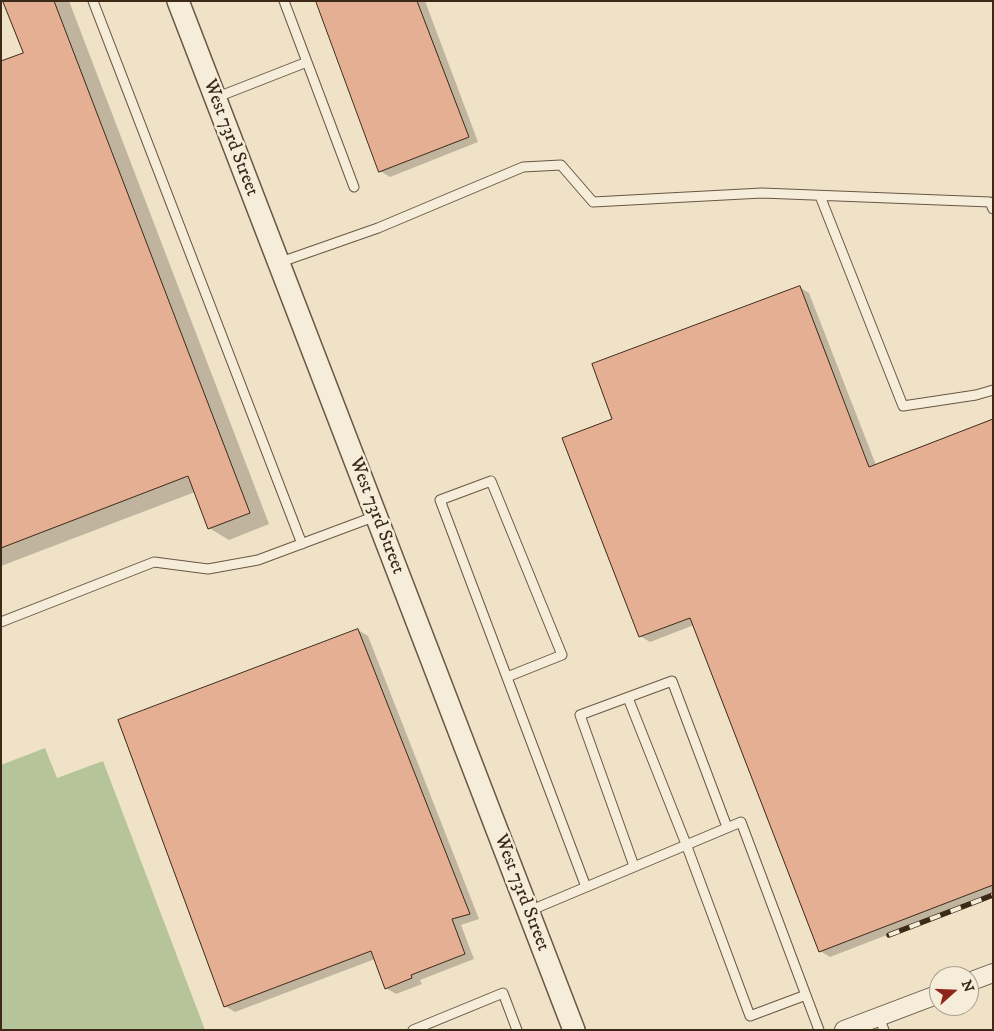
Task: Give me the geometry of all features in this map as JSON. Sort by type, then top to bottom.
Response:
[{"type":"street","name":"West 73rd Street","points":[[178,1],[574,1030]]},
{"type":"street","points":[[979,978],[993,973]]},
{"type":"street","points":[[845,1030],[881,1023],[929,999]]},
{"type":"lane","points":[[93,1],[302,544]]},
{"type":"lane","points":[[284,1],[354,187]]},
{"type":"lane","points":[[215,98],[307,62]]},
{"type":"lane","points":[[278,262],[378,228],[523,167],[561,164],[593,202],[762,193],[990,202],[993,209]]},
{"type":"lane","points":[[820,196],[903,406],[976,396],[993,390]]},
{"type":"lane","points":[[507,677],[562,655],[491,480],[440,500],[586,887]]},
{"type":"lane","points":[[1,622],[154,562],[208,569],[258,560],[376,516]]},
{"type":"lane","points":[[634,866],[580,715],[672,681],[727,827]]},
{"type":"lane","points":[[628,698],[686,844],[750,1016],[806,995]]},
{"type":"lane","points":[[528,911],[741,822],[819,1030]]},
{"type":"lane","points":[[412,1030],[503,993],[517,1030]]},
{"type":"green space","points":[[45,748],[57,778],[103,761],[205,1030],[1,1030],[1,765]]},
{"type":"building","points":[[3,1],[54,1],[250,513],[208,529],[188,476],[1,548],[1,61],[23,53]]},
{"type":"building","points":[[316,1],[417,1],[469,137],[379,172]]},
{"type":"building","points":[[800,286],[869,467],[993,419],[993,885],[819,952],[690,618],[639,637],[562,438],[612,419],[592,364]]},
{"type":"building","points":[[358,629],[470,914],[452,919],[465,954],[411,975],[412,978],[385,989],[371,951],[224,1007],[118,720]]},
{"type":"railway","points":[[889,935],[993,895]]}]
